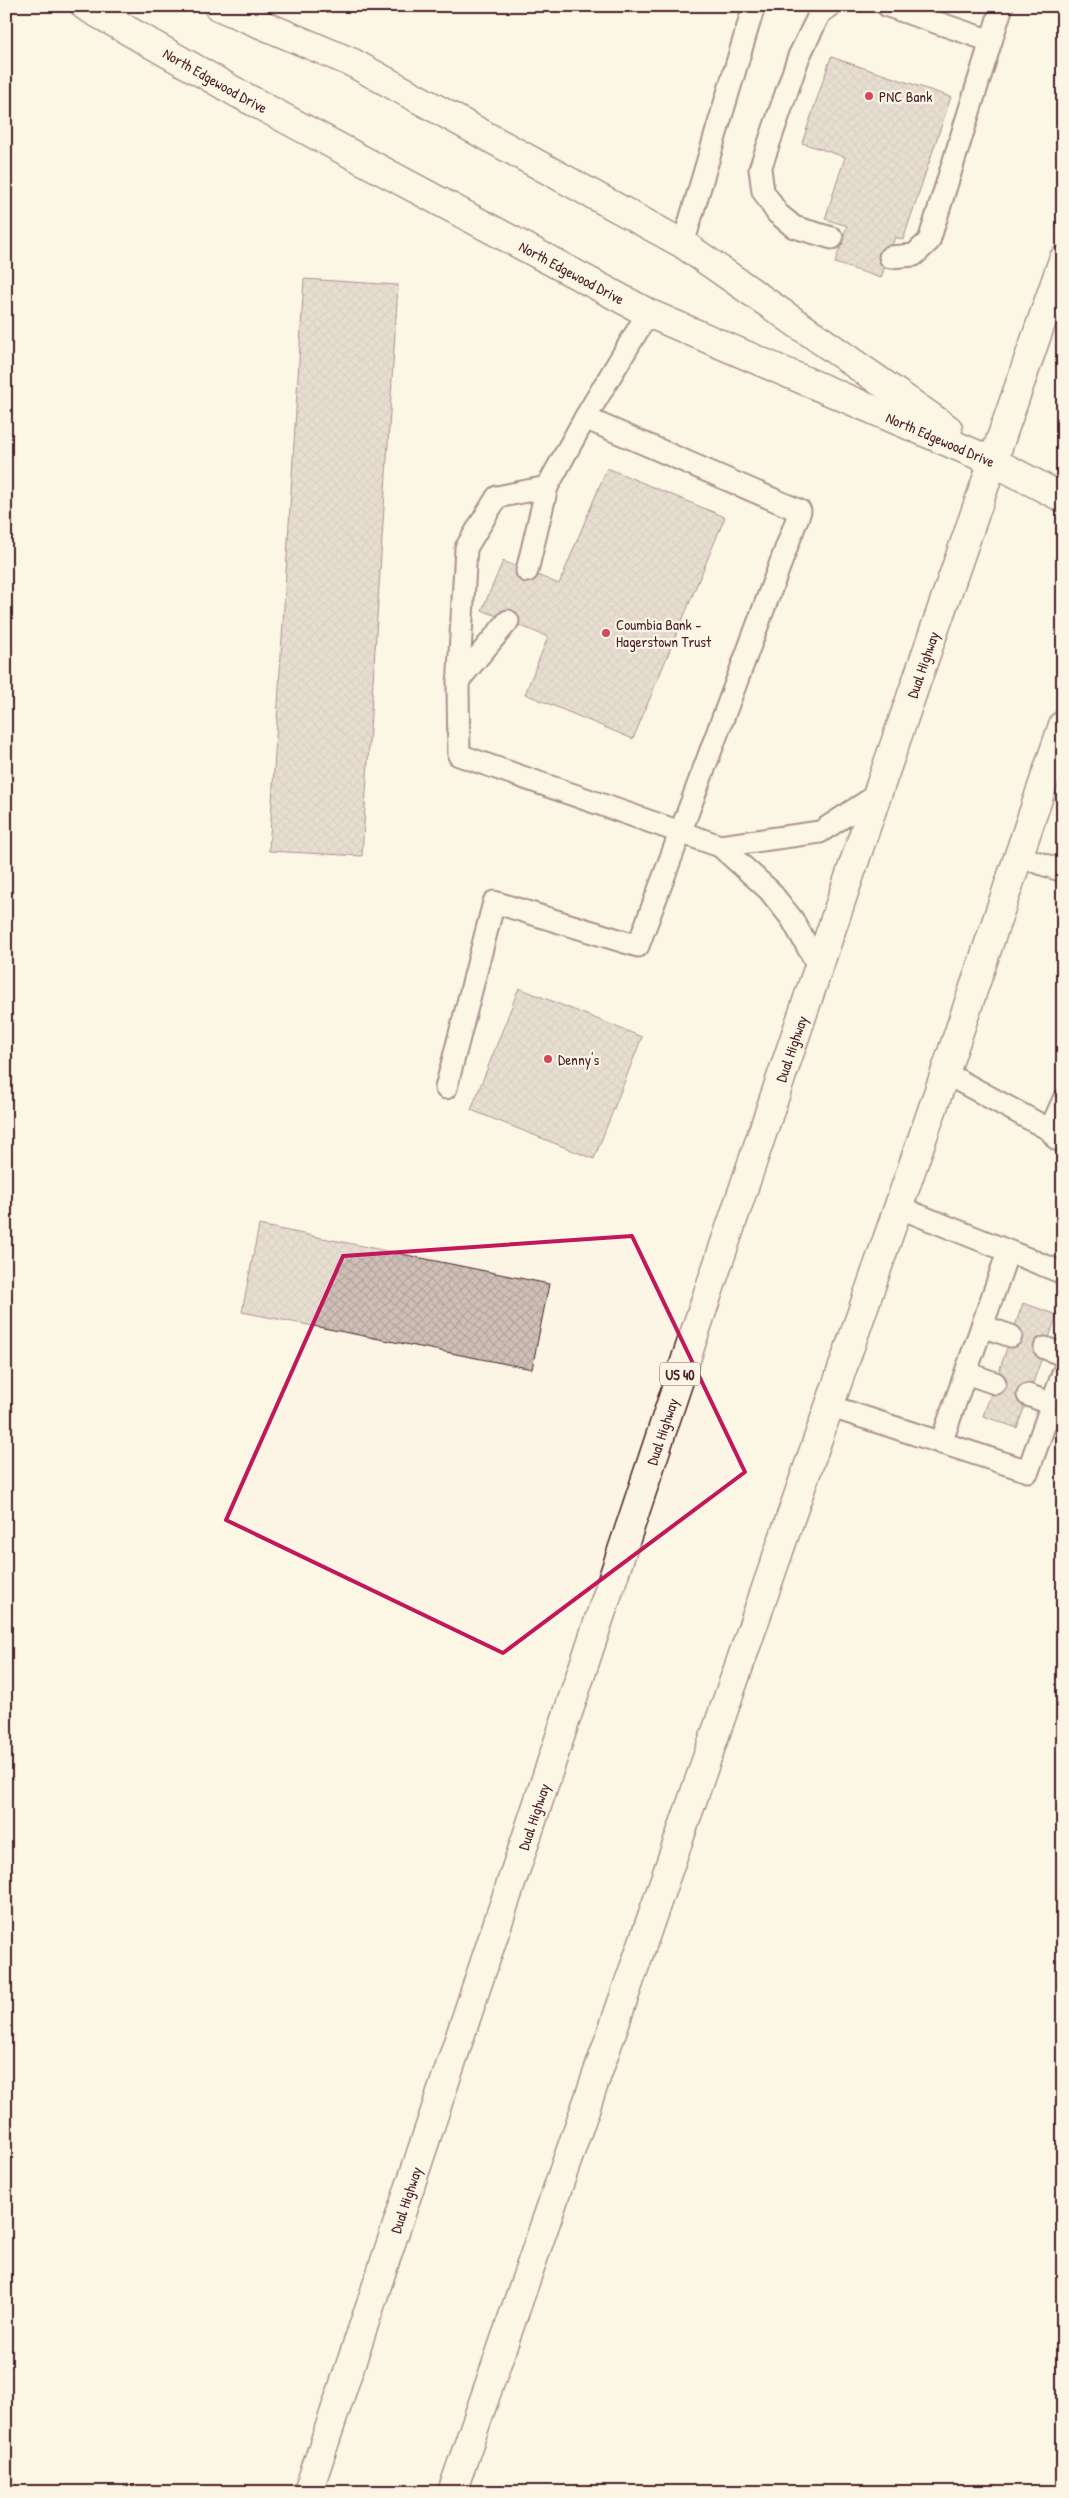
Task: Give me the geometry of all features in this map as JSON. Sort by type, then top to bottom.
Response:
[{"type":"main road","name":"North Edgewood Drive","points":[[85,6],[241,95],[648,313],[994,462]]},
{"type":"main road","name":"North Edgewood Drive","points":[[218,6],[353,63],[683,244],[994,462]]},
{"type":"main road","name":"Dual Highway","points":[[308,2492],[707,1296],[877,796],[1063,260]]},
{"type":"main road","points":[[994,462],[1063,498]]},
{"type":"main road","points":[[452,2492],[945,1073],[1063,725]]},
{"type":"lane","points":[[683,244],[754,6]]},
{"type":"lane","points":[[830,6],[820,13],[798,56],[760,169],[763,191],[776,213],[794,227],[832,238]]},
{"type":"lane","points":[[888,6],[990,41]]},
{"type":"lane","points":[[890,257],[914,255],[929,241],[1002,6]]},
{"type":"lane","points":[[528,571],[547,487],[585,418],[648,313]]},
{"type":"lane","points":[[446,1088],[494,902],[638,946],[800,510],[585,418]]},
{"type":"lane","points":[[547,487],[497,497],[466,548],[458,681],[459,755],[720,846],[769,890],[792,919],[819,967]]},
{"type":"lane","points":[[458,681],[508,621]]},
{"type":"lane","points":[[720,846],[820,832],[877,796]]},
{"type":"lane","points":[[1018,856],[1063,872]]},
{"type":"lane","points":[[945,1073],[1056,1136],[1063,1100]]},
{"type":"lane","points":[[898,1207],[1063,1273]]},
{"type":"lane","points":[[941,1443],[1008,1252]]},
{"type":"lane","points":[[982,1326],[1011,1336]]},
{"type":"lane","points":[[966,1373],[995,1382]]},
{"type":"lane","points":[[829,1406],[1028,1471],[1063,1373]]},
{"type":"lane","points":[[1028,1395],[1052,1404]]},
{"type":"highlighted area","points":[[632,1236],[745,1472],[503,1653],[226,1520],[343,1256]]},
{"type":"building","points":[[831,57],[951,97],[903,240],[895,237],[881,278],[835,263],[847,226],[825,219],[845,157],[802,143]]},
{"type":"building","points":[[304,279],[398,285],[362,856],[269,851]]},
{"type":"building","points":[[607,468],[725,517],[633,739],[525,694],[548,637],[482,610],[503,561],[559,584]]},
{"type":"building","points":[[519,988],[642,1037],[594,1159],[471,1110]]},
{"type":"building","points":[[259,1225],[549,1284],[532,1369],[242,1312]]},
{"type":"building","points":[[1023,1303],[1057,1315],[1017,1428],[983,1416]]},
{"type":"place","name":"PNC Bank","points":[[869,96]]},
{"type":"place","name":"Coumbia Bank - Hagerstown Trust","points":[[606,633]]},
{"type":"place","name":"Denny's","points":[[548,1059]]}]
